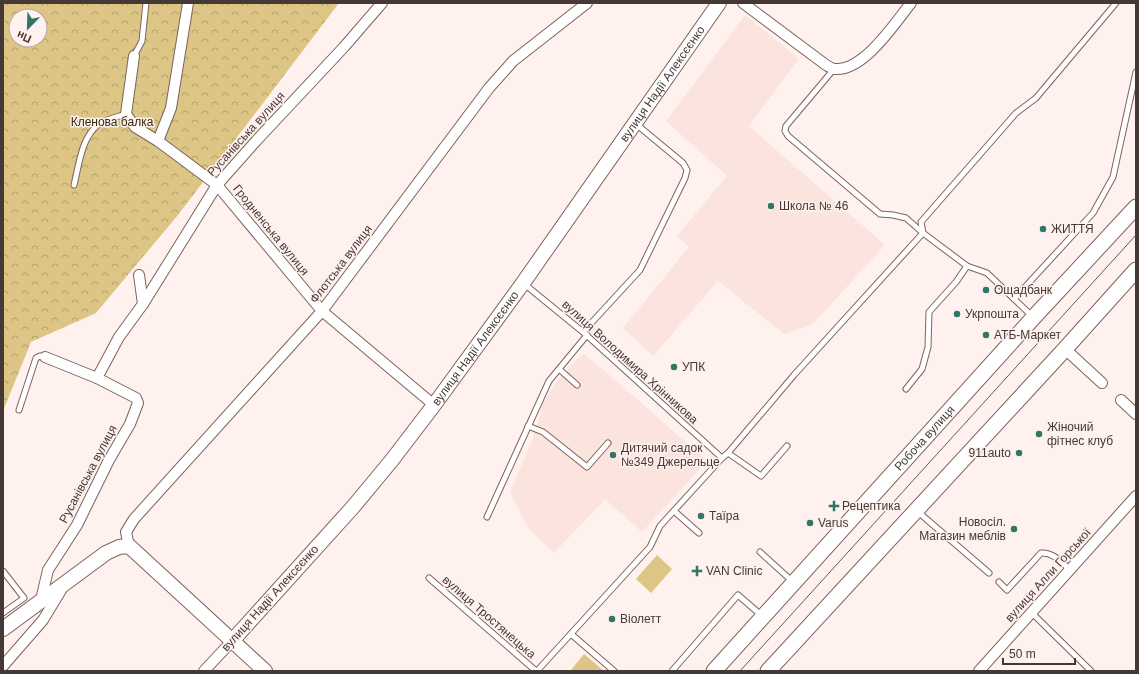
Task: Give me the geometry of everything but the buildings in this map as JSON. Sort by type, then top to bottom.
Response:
[{"type":"main road","name":"Робоча вулиця","points":[[714,671],[1034,317],[1136,207]]},
{"type":"main road","points":[[768,671],[1136,270]]},
{"type":"street","points":[[158,140],[171,108],[188,3]]},
{"type":"street","name":"Русанівська вулиця","points":[[97,378],[119,337],[143,304],[218,185],[256,141],[344,47],[382,3]]},
{"type":"street","name":"Флотська вулиця","points":[[128,546],[126,532],[134,519],[322,312],[489,88],[514,61],[586,3]]},
{"type":"street","name":"вулиця Надії Алексєєнко","points":[[204,671],[353,507],[392,460],[523,283],[719,3]]},
{"type":"street","points":[[743,3],[826,65],[834,69],[861,60],[876,46],[911,3]]},
{"type":"street","points":[[126,114],[134,56]]},
{"type":"street","name":"Гродненська вулиця","points":[[126,114],[135,127],[158,140],[218,185],[322,312],[434,405]]},
{"type":"street","points":[[139,275],[143,304]]},
{"type":"street","points":[[1065,349],[1102,383]]},
{"type":"street","name":"Русанівська вулиця","points":[[41,600],[48,570],[77,525],[109,460],[130,424],[138,403],[136,398],[97,378],[45,357]]},
{"type":"street","points":[[1121,400],[1136,414]]},
{"type":"street","name":"вулиця Алли Горської","points":[[979,671],[1032,614],[1136,496]]},
{"type":"street","points":[[3,629],[67,580],[106,553],[119,547],[128,546],[265,671]]},
{"type":"street","points":[[3,666],[43,620],[67,580]]},
{"type":"lane","points":[[134,56],[142,41],[146,3]]},
{"type":"lane","points":[[537,671],[650,547],[660,526],[728,453],[794,375],[923,233],[922,222],[1016,113],[1036,98],[1116,3]]},
{"type":"lane","points":[[834,69],[786,126],[785,131],[788,136],[880,214],[906,218],[923,233],[967,266],[987,273],[1034,317]]},
{"type":"lane","points":[[1014,299],[1093,213],[1113,177],[1136,72]]},
{"type":"lane","points":[[74,185],[85,142],[93,130],[99,125],[126,114]]},
{"type":"lane","points":[[487,517],[549,381],[585,334],[640,270],[685,178],[688,170],[684,162],[635,124]]},
{"type":"lane","points":[[906,389],[922,369],[928,347],[929,312],[956,282],[967,266]]},
{"type":"lane","name":"вулиця Володимира Хрінникова","points":[[523,283],[585,334],[722,458]]},
{"type":"lane","points":[[19,410],[36,358],[40,356],[45,357]]},
{"type":"lane","points":[[559,368],[576,385]]},
{"type":"lane","points":[[528,426],[543,432],[588,467],[608,443]]},
{"type":"lane","points":[[728,453],[761,476],[787,446]]},
{"type":"lane","points":[[916,510],[989,573]]},
{"type":"lane","points":[[674,511],[699,533]]},
{"type":"lane","points":[[760,552],[794,583]]},
{"type":"lane","points":[[999,582],[1007,590],[1041,553],[1047,552],[1070,570]]},
{"type":"lane","points":[[3,571],[24,598],[3,613]]},
{"type":"lane","name":"вулиця Тростянецька","points":[[429,578],[537,671]]},
{"type":"lane","points":[[672,671],[738,595],[764,617]]},
{"type":"lane","points":[[1032,614],[1091,671]]},
{"type":"lane","points":[[571,634],[614,671]]},
{"type":"shaded area","name":"Школа № 46","points":[[745,15],[799,59],[749,126],[885,245],[812,325],[784,334],[718,281],[653,356],[623,328],[689,247],[677,236],[727,176],[666,121]]},
{"type":"shaded area","name":"Дитячий садок №349 Джерельце","points":[[584,354],[707,461],[642,532],[605,499],[554,553],[528,528],[510,492],[533,438],[543,404],[557,381],[577,359]]},
{"type":"green space","name":"Кленова балка","points":[[3,3],[339,3],[178,215],[96,313],[31,342],[3,411]]},
{"type":"green space","points":[[657,555],[672,569],[651,593],[636,579]]},
{"type":"green space","points":[[584,654],[604,671],[572,671],[571,670]]},
{"type":"tram line","points":[[740,671],[1136,235]]},
{"type":"place","name":"Школа № 46","points":[[771,206]]},
{"type":"place","name":"ЖИТТЯ","points":[[1043,229]]},
{"type":"place","name":"Ощадбанк","points":[[986,290]]},
{"type":"place","name":"Укрпошта","points":[[957,314]]},
{"type":"place","name":"АТБ-Маркет","points":[[986,335]]},
{"type":"place","name":"УПК","points":[[674,367]]},
{"type":"place","name":"Жіночий фітнес клуб","points":[[1039,434]]},
{"type":"place","name":"911auto","points":[[1019,453]]},
{"type":"place","name":"Дитячий садок №349 Джерельце","points":[[613,455]]},
{"type":"place","name":"Рецептика","points":[[834,506]]},
{"type":"place","name":"Таїра","points":[[701,516]]},
{"type":"place","name":"Varus","points":[[810,523]]},
{"type":"place","name":"Новосіл. Магазин меблів","points":[[1014,529]]},
{"type":"place","name":"VAN Clinic","points":[[697,571]]},
{"type":"place","name":"Віолетт","points":[[612,619]]}]
